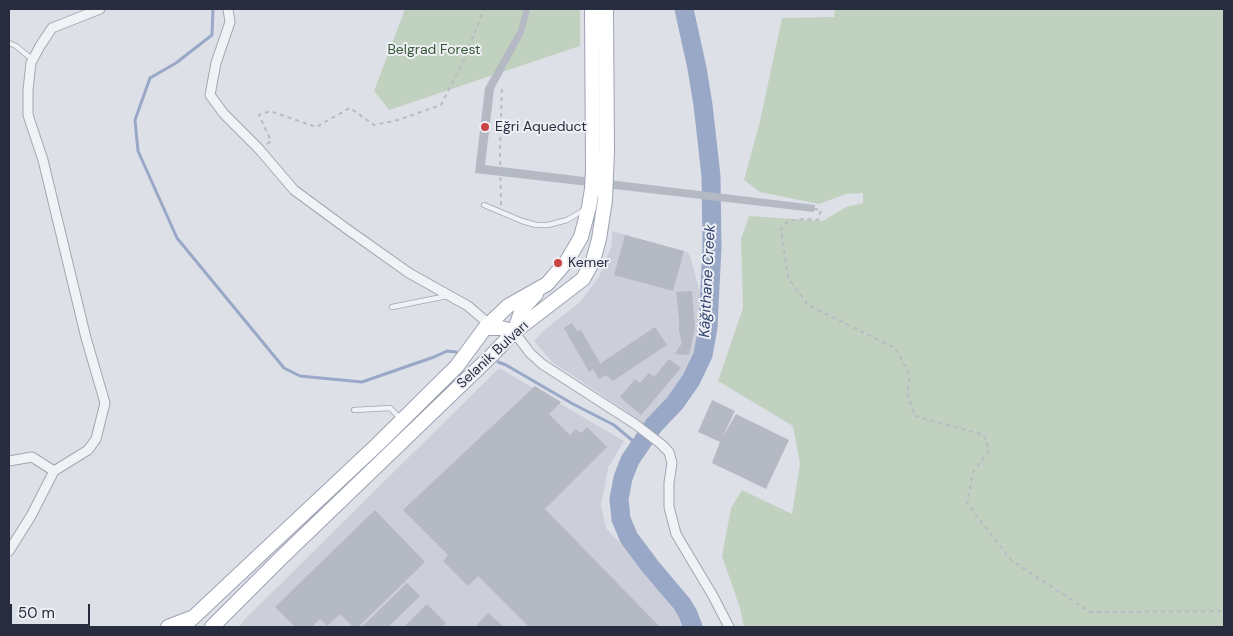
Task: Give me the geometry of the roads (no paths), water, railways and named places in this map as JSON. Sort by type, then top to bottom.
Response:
[{"type":"main road","name":"Selanik Bulvarı","points":[[183,627],[457,366],[487,326],[508,306],[547,284],[567,261],[581,237],[589,207],[593,169],[592,9]]},
{"type":"main road","name":"Selanik Bulvarı","points":[[212,627],[514,332],[583,279],[592,261],[599,239],[605,200],[607,151],[606,12]]},
{"type":"main road","points":[[487,326],[514,332],[525,306],[547,284]]},
{"type":"main road","points":[[243,570],[258,582]]},
{"type":"main road","points":[[168,627],[196,615]]},
{"type":"street","points":[[9,551],[31,516],[54,471],[88,450],[96,440],[105,403],[86,338],[42,160],[28,115],[31,63],[52,28],[100,9]]},
{"type":"street","points":[[228,9],[230,22],[216,63],[210,95],[224,114],[259,149],[294,190],[409,273],[468,306],[487,326]]},
{"type":"street","points":[[514,332],[530,353],[542,364],[635,424],[669,452],[672,463],[669,483],[669,507],[676,534],[729,627]]},
{"type":"street","points":[[9,461],[32,457],[54,471]]},
{"type":"lane","points":[[9,43],[16,46],[33,60]]},
{"type":"lane","points":[[484,205],[536,225],[548,225],[568,220],[589,207]]},
{"type":"lane","points":[[392,307],[451,296]]},
{"type":"lane","points":[[354,410],[390,408],[402,420]]},
{"type":"waterway","points":[[213,9],[212,35],[176,63],[150,78],[135,120],[138,151],[177,238],[284,368],[300,376],[362,382],[447,351],[456,352]]},
{"type":"waterway","name":"Kâğıthane Creek","points":[[684,9],[703,105],[711,176],[712,247],[708,327],[703,355],[691,380],[675,403],[654,425],[630,460],[623,478],[619,499],[621,519],[629,538],[682,604],[693,627]]},
{"type":"waterway","points":[[498,362],[614,425],[639,446]]},
{"type":"place","name":"Eğri Aqueduct","points":[[485,127]]},
{"type":"place","name":"Kemer","points":[[558,263]]},
{"type":"park label","name":"Belgrad Forest","points":[[434,50]]}]
